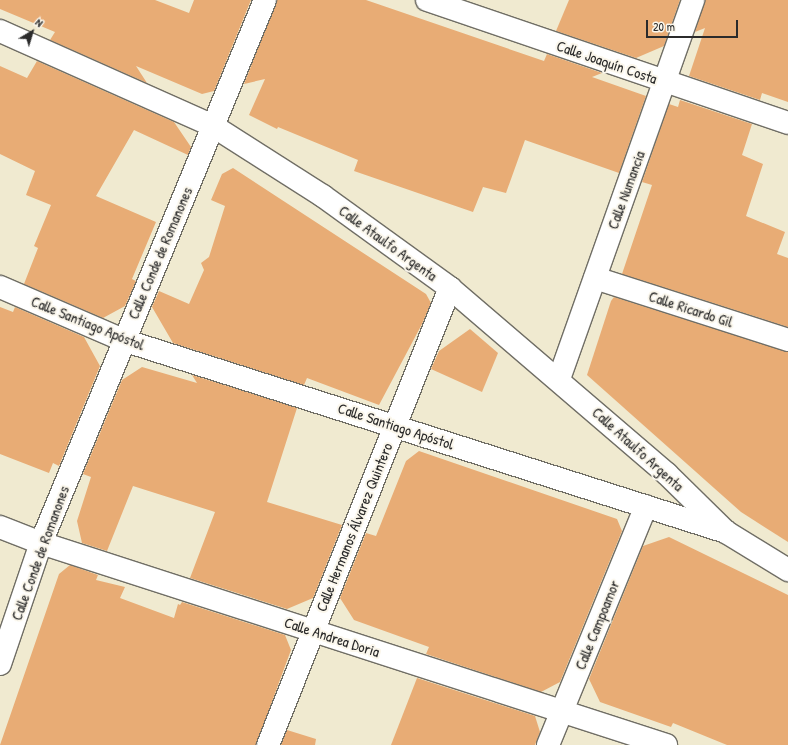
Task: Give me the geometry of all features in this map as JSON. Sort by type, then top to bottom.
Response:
[{"type":"street","name":"Calle Conde de Romanones","points":[[0,664],[41,543],[123,340],[265,0]]},
{"type":"street","name":"Calle Joaquín Costa","points":[[427,0],[788,123]]},
{"type":"street","name":"Calle Numancia","points":[[558,379],[693,0]]},
{"type":"street","name":"Calle Ataulfo Argenta","points":[[0,31],[213,126],[322,196],[450,288],[667,474],[726,532]]},
{"type":"street","name":"Calle Ricardo Gil","points":[[595,278],[788,340]]},
{"type":"street","name":"Calle Santiago Apóstol","points":[[0,287],[123,340],[726,532],[788,570]]},
{"type":"street","name":"Calle Hermanos Álvarez Quintero","points":[[268,745],[450,288]]},
{"type":"street","name":"Calle Campoamor","points":[[548,745],[646,506]]},
{"type":"street","name":"Calle Andrea Doria","points":[[0,527],[41,543],[666,745]]},
{"type":"building","points":[[0,0],[155,0],[189,13],[194,0],[251,0],[214,91],[202,94],[136,66],[147,83],[50,40],[55,32],[0,9]]},
{"type":"building","points":[[277,0],[366,0],[544,61],[547,54],[602,73],[592,77],[646,96],[619,173],[525,140],[506,193],[483,187],[473,212],[354,171],[358,160],[278,127],[277,129],[249,115],[265,79],[244,84]]},
{"type":"building","points":[[569,0],[680,0],[664,46],[636,58],[556,31]]},
{"type":"building","points":[[705,0],[788,0],[788,102],[762,93],[760,100],[689,76],[705,28],[695,32]]},
{"type":"building","points":[[37,61],[174,122],[191,147],[188,155],[134,130],[96,196],[156,222],[132,279],[136,281],[125,306],[103,318],[24,284],[38,248],[34,246],[51,205],[26,195],[35,171],[0,154],[0,66],[27,78]]},
{"type":"building","points":[[680,100],[752,124],[742,155],[763,164],[746,216],[785,232],[777,254],[788,258],[788,327],[622,274],[652,185],[642,182],[669,104],[678,107]]},
{"type":"building","points":[[233,168],[426,294],[431,303],[422,324],[379,405],[307,378],[304,385],[173,343],[152,307],[159,291],[189,304],[204,270],[201,263],[209,257],[225,206],[211,200],[222,174]]},
{"type":"building","points":[[614,297],[788,352],[788,542],[741,512],[587,375],[611,301]]},
{"type":"building","points":[[0,307],[13,312],[15,307],[84,337],[100,366],[59,466],[53,463],[49,473],[0,454]]},
{"type":"building","points":[[470,329],[498,353],[482,392],[431,369],[439,351]]},
{"type":"building","points":[[142,367],[197,383],[192,375],[297,408],[267,502],[342,525],[313,598],[287,609],[190,578],[215,512],[133,486],[107,551],[82,543],[77,521],[91,477],[83,474],[122,380]]},
{"type":"building","points":[[419,451],[617,519],[622,531],[560,682],[541,692],[426,654],[429,647],[354,620],[340,598],[366,533],[376,536],[406,461]]},
{"type":"building","points":[[669,537],[788,595],[788,745],[727,745],[673,723],[671,727],[600,702],[589,679],[643,546]]},
{"type":"building","points":[[70,565],[98,575],[96,580],[125,587],[120,598],[174,618],[178,604],[180,605],[182,602],[285,635],[291,650],[256,745],[0,745],[59,574]]},
{"type":"building","points":[[417,678],[535,716],[540,732],[535,745],[391,745]]},
{"type":"building","points":[[287,730],[316,739],[315,745],[281,745]]}]
